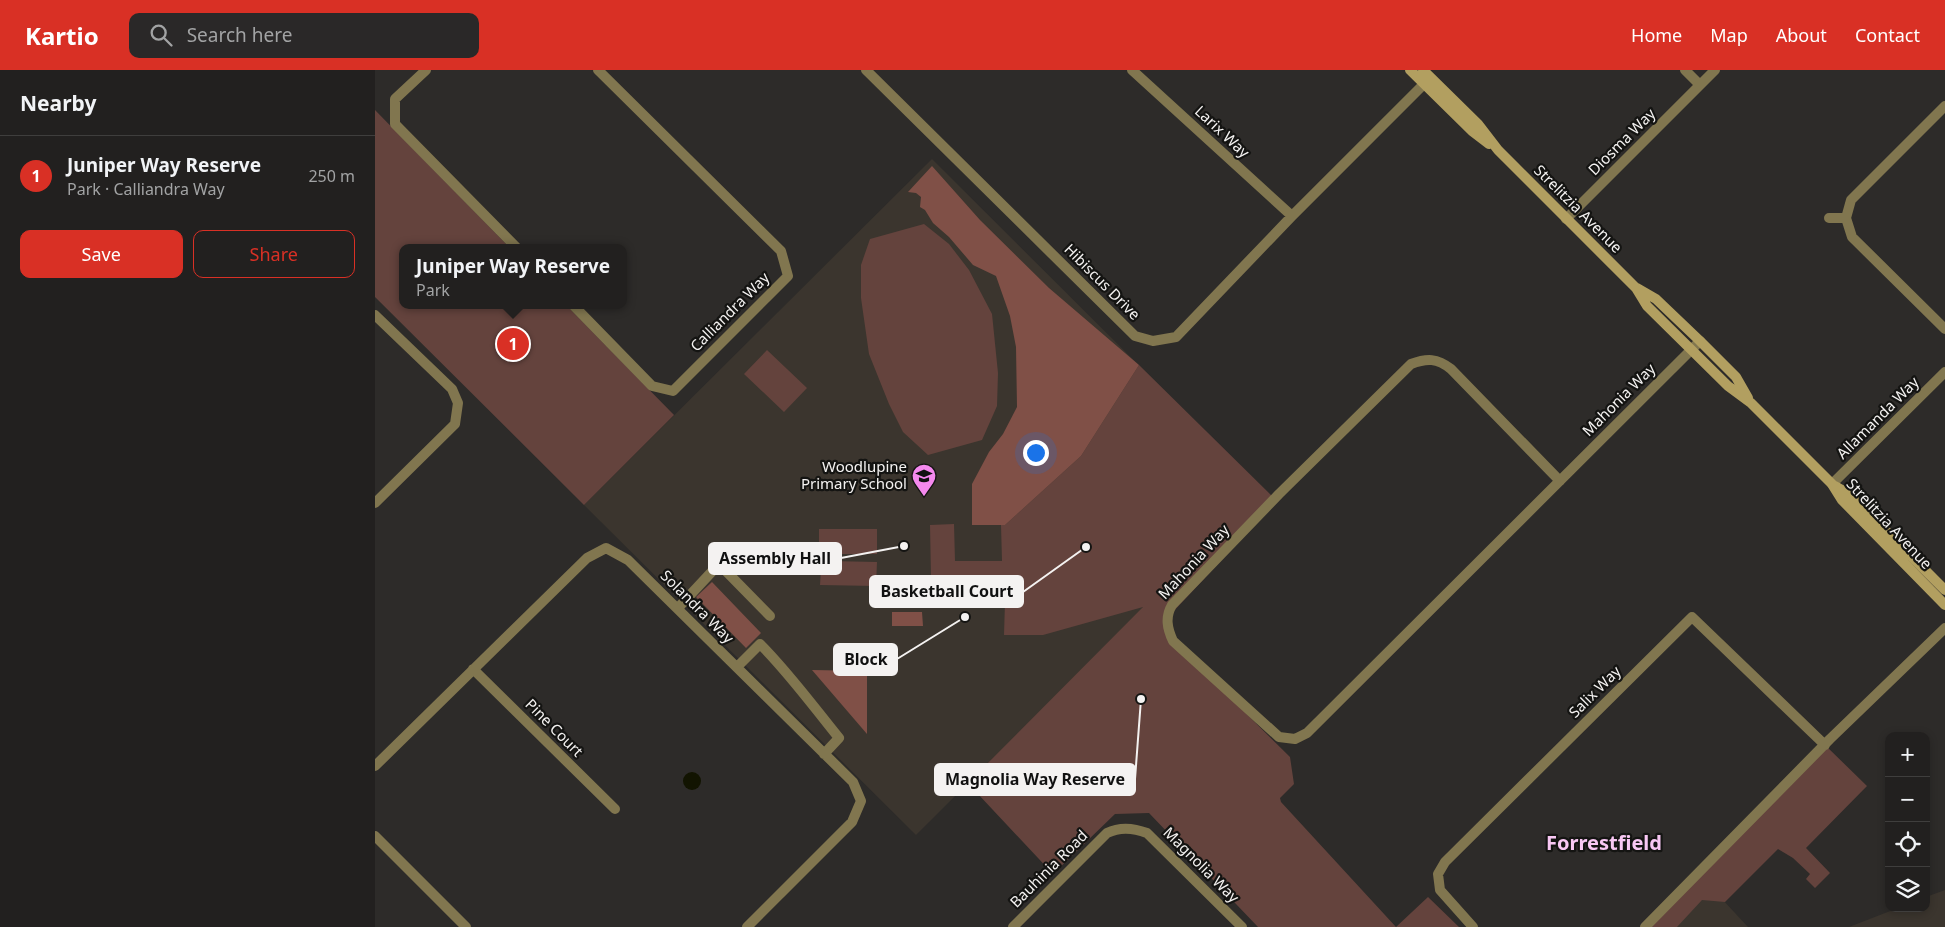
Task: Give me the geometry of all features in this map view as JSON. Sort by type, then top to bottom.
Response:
[{"type":"street","points":[[426,70],[395,99],[395,124],[513,244]]},
{"type":"street","name":"Calliandra Way","points":[[577,309],[653,386],[673,391],[788,276],[781,251],[598,70]]},
{"type":"street","name":"Hibiscus Drive","points":[[867,70],[1135,336],[1153,341],[1176,337],[1426,77]]},
{"type":"street","name":"Larix Way","points":[[1132,70],[1292,216]]},
{"type":"street","name":"Strelitzia Avenue","points":[[1410,70],[1426,77],[1478,124],[1498,150],[1636,288],[1647,306],[1728,386],[1751,403],[1832,484],[1843,500],[1945,605]]},
{"type":"street","points":[[1685,70],[1700,85]]},
{"type":"street","name":"Diosma Way","points":[[1566,219],[1715,70]]},
{"type":"street","points":[[1945,106],[1851,200],[1846,218],[1852,237],[1945,329]]},
{"type":"street","points":[[1829,218],[1846,218]]},
{"type":"street","name":"Strelitzia Avenue","points":[[1636,288],[1657,299],[1700,341],[1736,377],[1751,403]]},
{"type":"street","points":[[375,315],[452,389],[458,403],[455,424],[375,503]]},
{"type":"street","name":"Mahonia Way","points":[[1560,481],[1451,369],[1443,363],[1432,359],[1422,359],[1411,364],[1279,494],[1172,604],[1166,614],[1169,632],[1173,641],[1279,737],[1295,739],[1307,732],[1560,481],[1700,341]]},
{"type":"street","name":"Allamanda Way","points":[[1832,484],[1945,372]]},
{"type":"street","name":"Strelitzia Avenue","points":[[1832,484],[1849,494],[1945,590]]},
{"type":"street","name":"Solandra Way","points":[[375,766],[587,558],[606,548],[628,560],[678,608],[853,782],[861,801],[853,822],[747,927]]},
{"type":"street","points":[[678,608],[719,564],[770,616]]},
{"type":"street","name":"Salix Way","points":[[1473,927],[1440,890],[1438,874],[1445,862],[1692,617],[1825,745]]},
{"type":"street","points":[[1645,927],[1825,745],[1945,628]]},
{"type":"street","points":[[737,667],[760,644],[778,662],[839,738],[824,754]]},
{"type":"street","name":"Pine Court","points":[[473,669],[615,809]]},
{"type":"street","name":"Magnolia Way","points":[[1107,833],[1126,828],[1147,833],[1242,927]]},
{"type":"street","name":"Bauhinia Road","points":[[1013,927],[1107,833]]},
{"type":"street","points":[[375,836],[466,927]]},
{"type":"shaded area","points":[[375,110],[506,244],[399,244],[399,309],[570,309],[674,415],[584,505],[375,297]]},
{"type":"shaded area","name":"Woodlupine Primary School","points":[[932,159],[1263,489],[916,835],[584,505]]},
{"type":"shaded area","points":[[932,166],[980,220],[1049,288],[1139,365],[1081,456],[1005,525],[972,525],[972,484],[989,452],[1003,434],[1017,407],[1016,347],[1010,316],[996,276],[973,265],[949,237],[933,223],[925,210],[920,207],[921,197],[916,193],[908,192]]},
{"type":"shaded area","points":[[924,224],[949,244],[969,270],[992,314],[998,373],[997,406],[982,440],[928,455],[903,432],[889,404],[869,354],[861,298],[861,265],[870,239]]},
{"type":"shaded area","points":[[767,350],[807,388],[784,412],[744,374]]},
{"type":"shaded area","points":[[1139,365],[1277,501],[1171,614],[1173,641],[1290,757],[1294,784],[1280,798],[1281,802],[1396,927],[1258,927],[1149,813],[1115,814],[1053,874],[978,794],[966,785],[1143,607],[1043,635],[1004,635],[1005,602],[999,602],[999,585],[925,585],[931,578],[930,525],[954,524],[955,561],[1002,561],[1001,525],[1005,525],[1081,456]]},
{"type":"shaded area","points":[[819,529],[877,529],[877,554],[827,554],[819,547]]},
{"type":"shaded area","points":[[829,561],[877,562],[876,586],[820,585],[821,569]]},
{"type":"shaded area","points":[[712,582],[761,633],[746,648],[696,597]]},
{"type":"shaded area","points":[[891,585],[922,585],[922,604],[892,605]]},
{"type":"shaded area","points":[[892,612],[922,612],[923,626],[892,626]]},
{"type":"shaded area","points":[[812,670],[867,671],[867,734]]},
{"type":"shaded area","points":[[1825,745],[1867,786],[1806,848],[1830,873],[1815,888],[1806,879],[1810,874],[1793,858],[1778,849],[1725,902],[1702,900],[1677,927],[1645,927]]},
{"type":"shaded area","points":[[692,772],[698,775],[701,781],[698,787],[692,790],[686,787],[683,781],[686,775]]},
{"type":"shaded area","points":[[1708,884],[1748,927],[1669,927]]},
{"type":"shaded area","points":[[1945,890],[1945,927],[1849,927],[1888,912],[1930,912],[1930,896]]},
{"type":"shaded area","points":[[1428,897],[1459,927],[1396,927]]},
{"type":"place","name":"Juniper Way Reserve","points":[[513,344]]},
{"type":"place","name":"Woodlupine Primary School","points":[[924,497]]},
{"type":"place","name":"Assembly Hall","points":[[904,546]]},
{"type":"place","name":"Basketball Court","points":[[1086,547]]},
{"type":"place","name":"Block","points":[[965,617]]},
{"type":"place","name":"Magnolia Way Reserve","points":[[1141,699]]},
{"type":"district","name":"Forrestfield","points":[[1604,843]]}]
